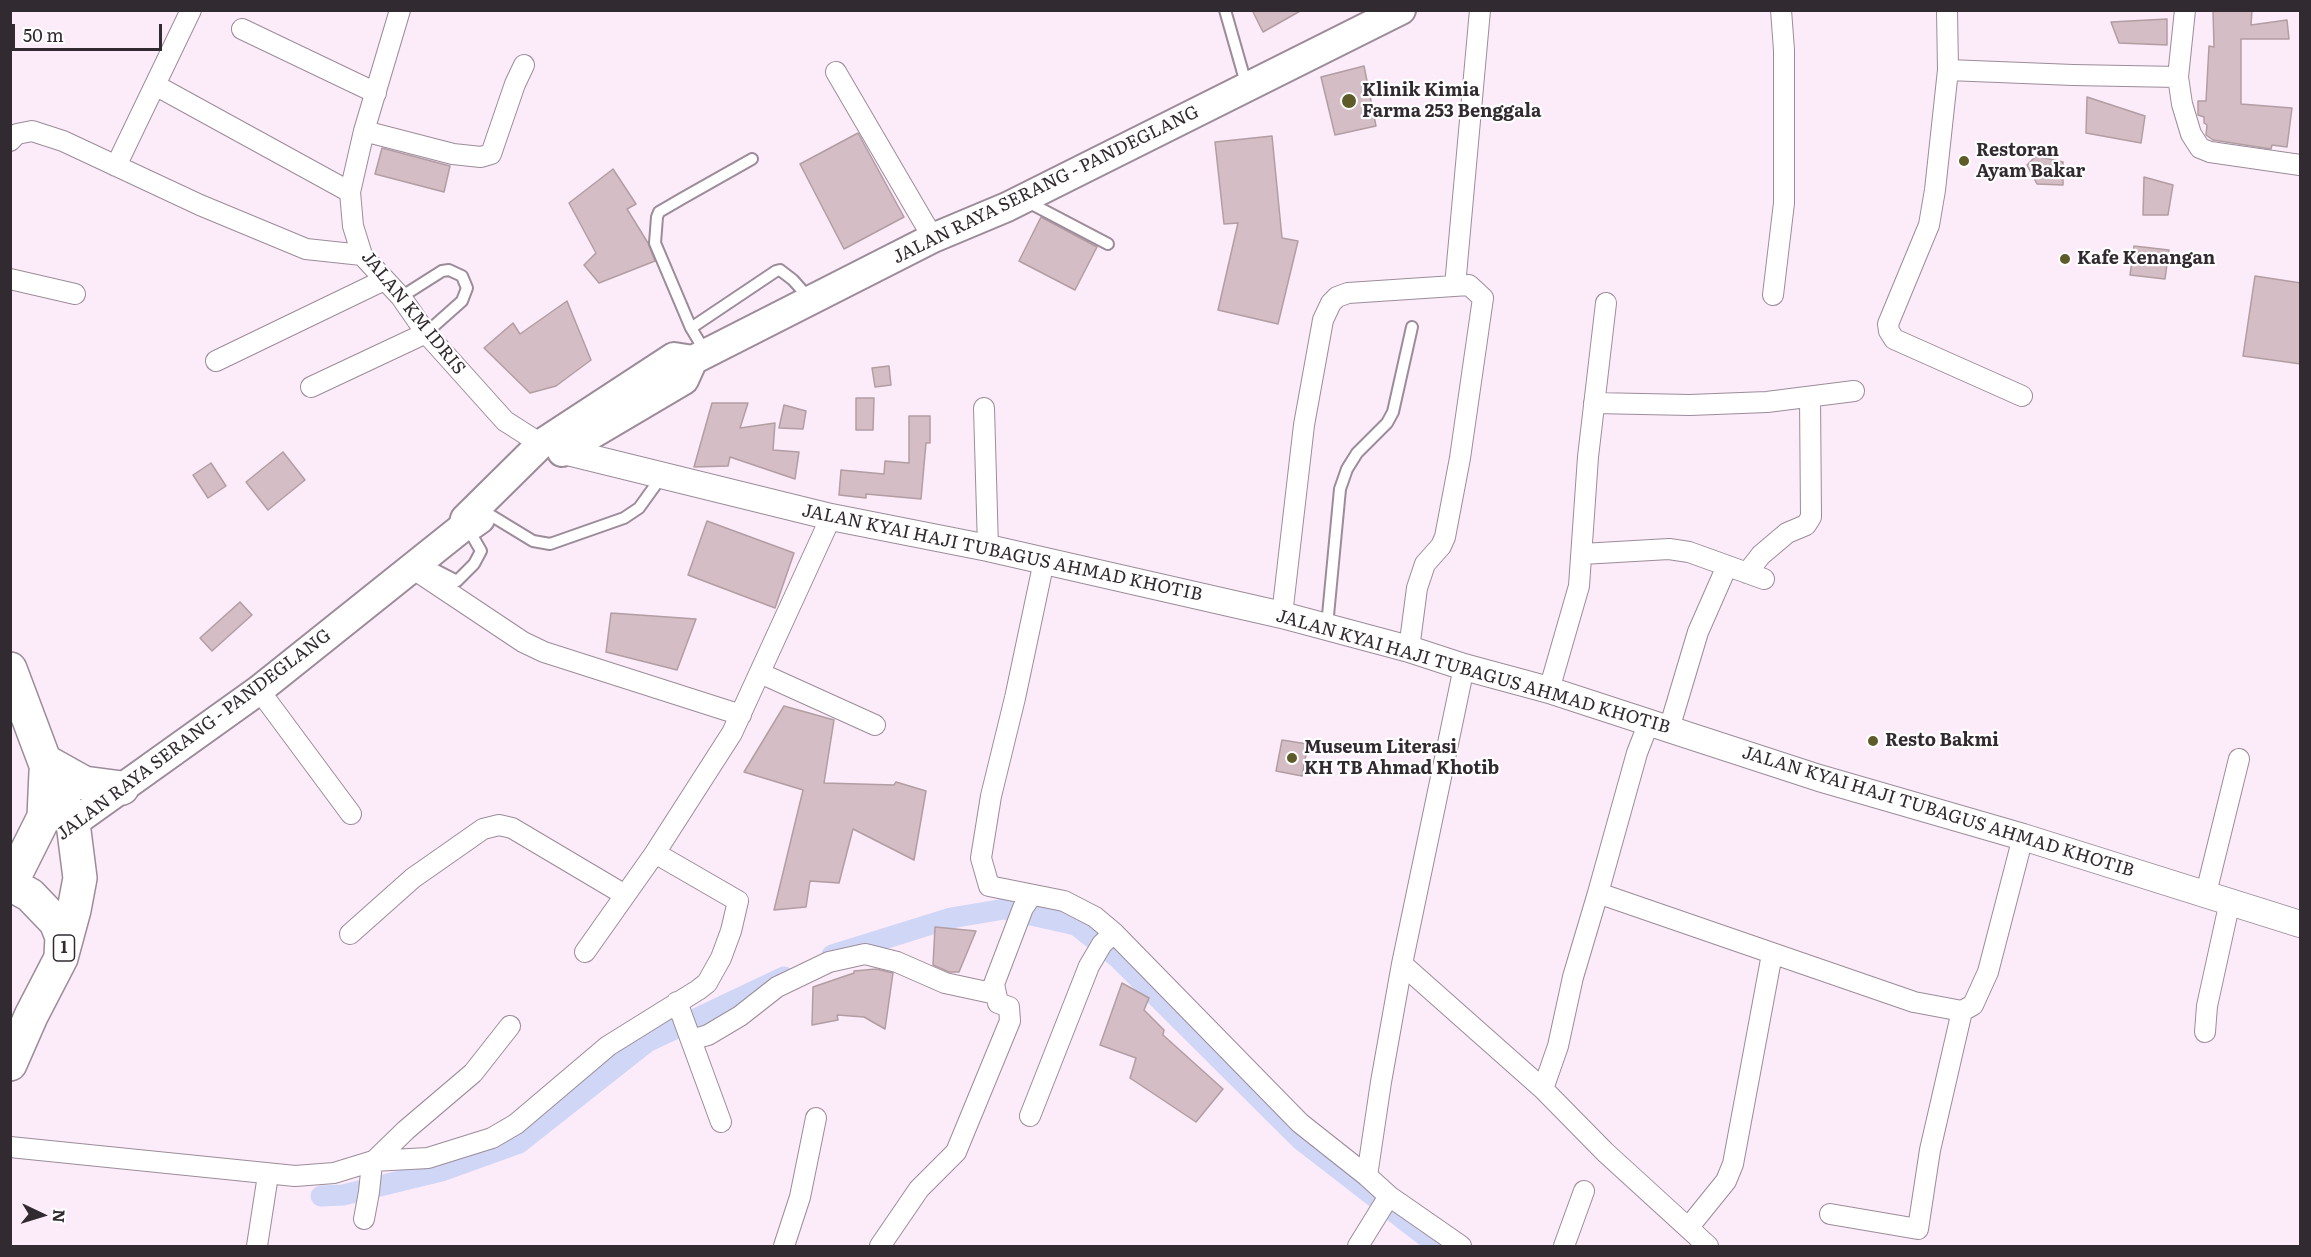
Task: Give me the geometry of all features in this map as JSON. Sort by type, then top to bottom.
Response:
[{"type":"highway","points":[[10,655],[49,766],[44,817],[13,876],[56,922],[62,937],[61,958]]},
{"type":"highway","points":[[10,669],[73,823]]},
{"type":"highway","points":[[49,766],[84,783],[122,788]]},
{"type":"highway","name":"JALAN RAYA SERANG - PANDEGLANG","points":[[13,876],[73,823]]},
{"type":"highway","name":"1","points":[[10,1064],[31,1016],[61,958],[74,910],[80,878],[73,823]]},
{"type":"main road","name":"JALAN RAYA SERANG - PANDEGLANG","points":[[463,527],[465,519],[552,448],[684,380],[699,357],[933,238],[1023,199],[1383,16]]},
{"type":"main road","name":"JALAN RAYA SERANG - PANDEGLANG","points":[[73,823],[259,690],[463,527],[473,524],[552,448]]},
{"type":"street","points":[[116,165],[191,10]]},
{"type":"street","name":"JALAN KM IDRIS","points":[[400,10],[364,131],[350,192],[353,226],[362,255],[401,297],[426,333],[505,421],[552,448]]},
{"type":"street","points":[[1455,286],[1480,10]]},
{"type":"street","points":[[1773,295],[1784,204],[1784,50],[1781,10]]},
{"type":"street","points":[[1947,10],[1948,70],[1929,225],[1888,324],[1889,331],[1894,339],[2022,396]]},
{"type":"street","points":[[2185,10],[2178,77],[2182,104],[2192,134],[2200,148],[2210,152],[2301,165]]},
{"type":"street","points":[[242,29],[376,93]]},
{"type":"street","points":[[364,131],[453,154],[481,157],[491,154],[515,84],[525,65]]},
{"type":"street","points":[[1948,70],[2178,77]]},
{"type":"street","points":[[836,72],[933,238]]},
{"type":"street","points":[[154,85],[350,192]]},
{"type":"street","points":[[10,141],[17,134],[32,131],[63,141],[200,205],[306,249],[362,255]]},
{"type":"street","points":[[10,279],[75,294]]},
{"type":"street","points":[[216,361],[384,280]]},
{"type":"street","points":[[1282,615],[1304,424],[1323,320],[1331,303],[1337,297],[1348,293],[1469,285],[1476,289],[1483,298],[1460,459],[1448,528],[1441,546],[1425,564],[1419,579],[1409,649]]},
{"type":"street","points":[[1549,690],[1576,596],[1606,303]]},
{"type":"street","points":[[310,387],[426,333]]},
{"type":"street","points":[[1594,403],[1767,402],[1854,391]]},
{"type":"street","points":[[1582,554],[1669,549],[1689,552],[1756,576],[1761,555],[1787,533],[1806,525],[1811,517],[1810,397]]},
{"type":"street","points":[[984,408],[988,548]]},
{"type":"street","name":"JALAN KYAI HAJI TUBAGUS AHMAD KHOTIB","points":[[552,448],[831,517],[988,548],[1282,615],[1409,649],[1464,667],[1549,690],[1820,778],[2023,837],[2301,924]]},
{"type":"street","points":[[585,952],[655,853],[732,733],[831,517]]},
{"type":"street","points":[[1044,561],[1015,698],[991,796],[981,858],[990,886],[1027,902],[1064,901],[1095,917],[1108,939],[1300,1124],[1367,1176],[1387,1198],[1461,1246]]},
{"type":"street","points":[[416,565],[523,642],[544,652],[741,716]]},
{"type":"street","points":[[1543,1089],[1558,1046],[1573,977],[1637,753],[1659,725],[1727,566]]},
{"type":"street","points":[[1367,1176],[1402,964],[1464,667]]},
{"type":"street","points":[[760,673],[874,725]]},
{"type":"street","points":[[259,690],[351,814]]},
{"type":"street","points":[[2205,1032],[2218,897],[2239,759]]},
{"type":"street","points":[[351,934],[413,878],[483,829],[499,825],[512,828],[625,895]]},
{"type":"street","points":[[1598,893],[1914,1002],[1962,1011],[1973,1005],[1988,972],[2023,837]]},
{"type":"street","points":[[10,1147],[295,1176],[333,1173],[372,1163],[428,1158],[492,1138],[516,1124],[608,1046],[678,1004],[707,983],[721,958],[731,931],[738,901],[655,853]]},
{"type":"street","points":[[880,1246],[919,1189],[956,1152],[1010,1021],[1009,1007],[998,1003],[994,984],[1027,902]]},
{"type":"street","points":[[1030,1116],[1089,966],[1108,939]]},
{"type":"street","points":[[689,1036],[708,1035],[740,1016],[777,987],[829,962],[865,954],[897,962],[945,983],[996,994]]},
{"type":"street","points":[[1688,1228],[1726,1181],[1733,1164],[1772,954]]},
{"type":"street","points":[[1402,964],[1543,1089],[1605,1152],[1708,1246]]},
{"type":"street","points":[[678,1004],[721,1122]]},
{"type":"street","points":[[1830,1214],[1918,1229],[1930,1150],[1962,1011]]},
{"type":"street","points":[[364,1219],[372,1163],[406,1130],[473,1073],[510,1026]]},
{"type":"street","points":[[784,1246],[800,1197],[816,1118]]},
{"type":"street","points":[[256,1246],[268,1175]]},
{"type":"street","points":[[1564,1246],[1584,1191]]},
{"type":"street","points":[[1358,1246],[1387,1198]]},
{"type":"lane","points":[[1225,10],[1247,87]]},
{"type":"lane","points":[[699,357],[691,328],[655,243],[657,217],[659,212],[752,159]]},
{"type":"lane","points":[[1023,199],[1108,244]]},
{"type":"lane","points":[[401,297],[442,271],[449,270],[462,276],[467,288],[462,301],[426,333]]},
{"type":"lane","points":[[691,328],[780,270],[793,279],[811,300]]},
{"type":"lane","points":[[1327,627],[1340,489],[1347,469],[1357,453],[1387,423],[1393,412],[1412,327]]},
{"type":"lane","points":[[487,513],[532,541],[550,544],[624,518],[639,508],[662,476]]},
{"type":"lane","points":[[416,565],[457,581],[474,564],[481,551],[473,537],[463,527]]},
{"type":"building","points":[[1252,10],[1302,10],[1263,32]]},
{"type":"building","points":[[2213,10],[2252,10],[2251,25],[2287,20],[2289,39],[2241,39],[2241,104],[2292,108],[2287,147],[2272,145],[2271,149],[2213,140],[2206,135],[2207,125],[2204,123],[2204,117],[2198,115],[2198,101],[2206,101],[2209,46],[2214,47]]},
{"type":"building","points":[[2167,19],[2167,45],[2119,43],[2111,22]]},
{"type":"building","name":"Klinik Kimia Farma 253 Benggala","points":[[1364,66],[1376,126],[1335,135],[1321,77]]},
{"type":"building","points":[[2087,97],[2145,116],[2141,143],[2086,133]]},
{"type":"building","points":[[858,133],[904,217],[844,249],[800,164]]},
{"type":"building","points":[[1272,136],[1282,238],[1298,241],[1278,324],[1218,310],[1238,223],[1224,224],[1215,142]]},
{"type":"building","points":[[382,148],[450,166],[444,192],[375,174]]},
{"type":"building","points":[[2036,156],[2063,162],[2063,185],[2037,184],[2027,165]]},
{"type":"building","points":[[613,169],[636,204],[627,209],[648,243],[655,261],[599,283],[584,265],[596,253],[569,203]]},
{"type":"building","points":[[2144,177],[2173,185],[2168,215],[2143,215]]},
{"type":"building","points":[[1041,217],[1097,247],[1075,290],[1019,261]]},
{"type":"building","points":[[2134,246],[2169,250],[2165,279],[2130,275]]},
{"type":"building","points":[[2255,276],[2301,283],[2301,364],[2243,356]]},
{"type":"building","points":[[567,301],[591,360],[556,386],[530,393],[484,348],[513,323],[520,334]]},
{"type":"building","points":[[889,366],[891,385],[875,387],[872,368]]},
{"type":"building","points":[[856,398],[874,398],[873,430],[856,430]]},
{"type":"building","points":[[712,403],[748,403],[740,428],[775,423],[773,450],[799,452],[795,479],[730,457],[728,466],[694,467]]},
{"type":"building","points":[[784,405],[806,411],[803,429],[779,428]]},
{"type":"building","points":[[909,416],[930,416],[930,443],[926,443],[921,499],[866,494],[866,498],[839,495],[841,470],[884,474],[885,461],[909,463]]},
{"type":"building","points":[[283,452],[305,480],[268,510],[246,482]]},
{"type":"building","points":[[211,463],[226,486],[208,498],[193,475]]},
{"type":"building","points":[[707,521],[794,553],[775,608],[688,575]]},
{"type":"building","points":[[240,602],[252,615],[212,651],[200,638]]},
{"type":"building","points":[[611,613],[696,619],[677,670],[606,652]]},
{"type":"building","points":[[784,706],[834,720],[824,783],[894,785],[896,782],[926,791],[914,860],[853,829],[839,883],[810,881],[806,907],[774,910],[803,790],[744,772]]},
{"type":"building","name":"Museum Literasi KH TB Ahmad Khotib","points":[[1282,740],[1308,744],[1302,776],[1276,771]]},
{"type":"building","points":[[935,927],[976,931],[959,972],[949,972],[933,965]]},
{"type":"building","points":[[876,969],[893,973],[885,1029],[864,1017],[837,1015],[838,1020],[812,1025],[813,987],[854,973],[854,971]]},
{"type":"building","points":[[1122,983],[1149,998],[1144,1010],[1164,1030],[1163,1035],[1223,1089],[1196,1122],[1130,1078],[1136,1058],[1100,1045]]},
{"type":"waterway","points":[[832,955],[951,918],[1004,909],[1076,925],[1118,958],[1301,1140],[1438,1246]]},
{"type":"waterway","points":[[321,1196],[343,1195],[441,1171],[519,1143],[647,1042],[784,977]]},
{"type":"place","name":"Klinik Kimia Farma 253 Benggala","points":[[1349,101]]},
{"type":"place","name":"Restoran Ayam Bakar","points":[[1964,161]]},
{"type":"place","name":"Kafe Kenangan","points":[[2065,259]]},
{"type":"place","name":"Resto Bakmi","points":[[1873,741]]},
{"type":"place","name":"Museum Literasi KH TB Ahmad Khotib","points":[[1292,758]]}]
